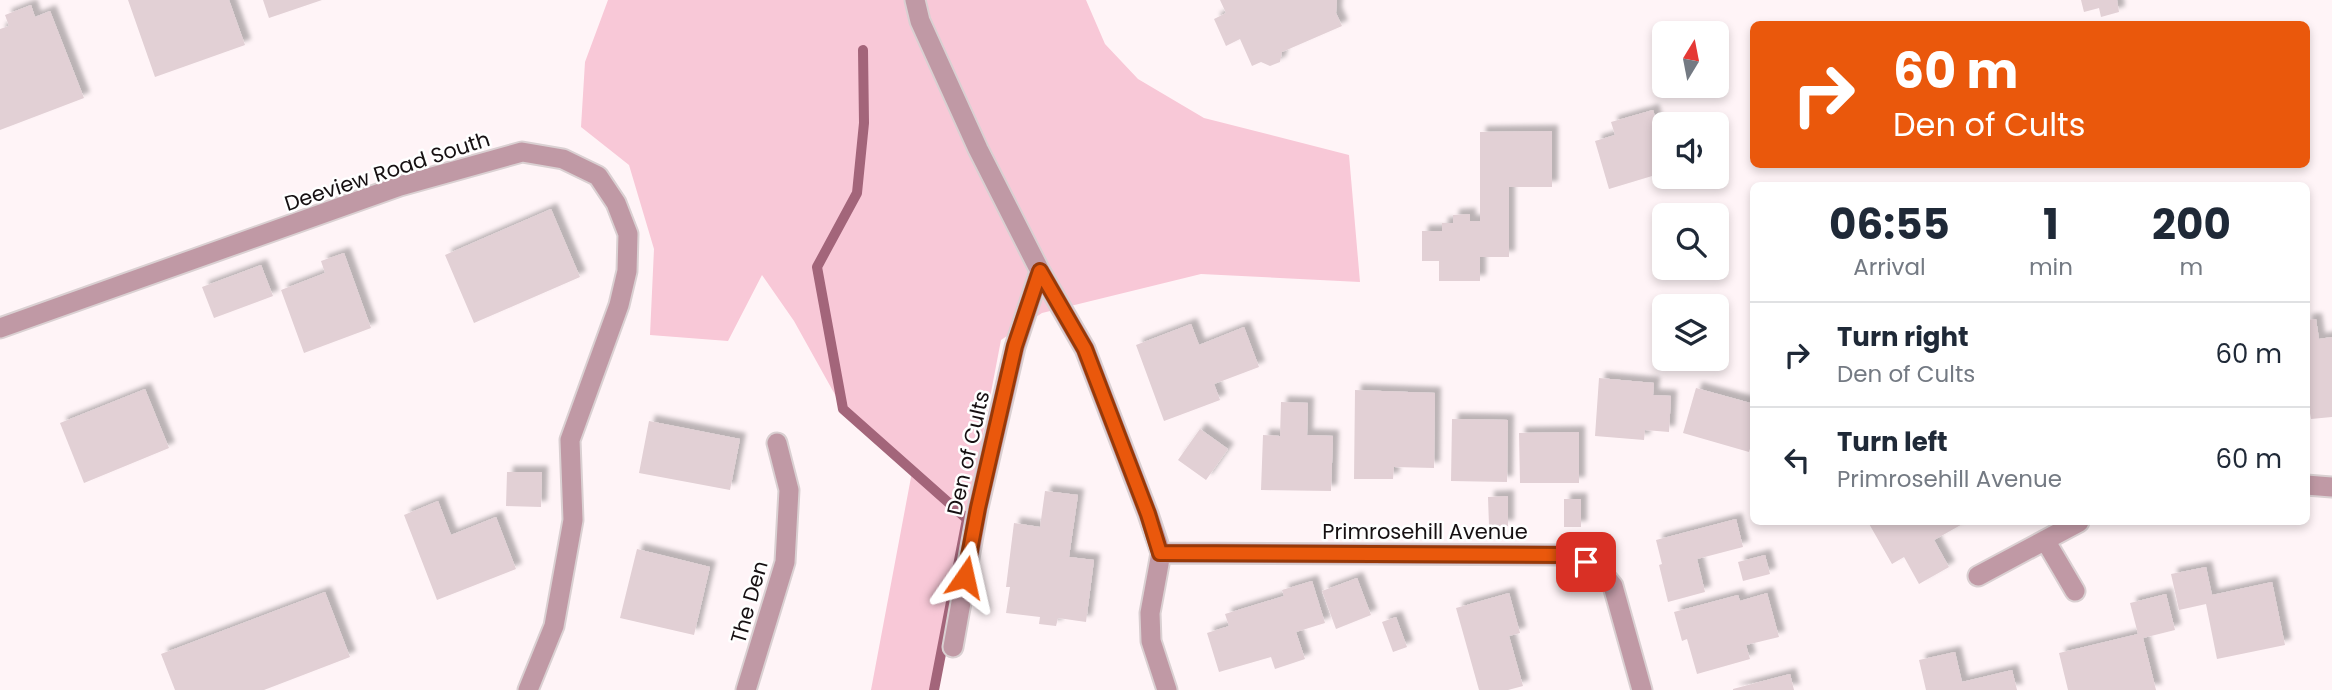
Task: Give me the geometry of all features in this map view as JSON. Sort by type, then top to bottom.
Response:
[{"type":"street","points":[[915,0],[920,21],[978,149],[1040,271],[1085,349],[1148,514],[1160,553],[1150,613],[1151,641],[1167,690]]},
{"type":"street","name":"Deeview Road South","points":[[0,328],[400,186],[522,152],[563,159],[598,176],[616,203],[628,233],[627,271],[619,305],[570,440],[573,520],[554,626],[528,690]]},
{"type":"street","name":"Den of Cults","points":[[953,647],[978,508],[1012,360],[1040,271]]},
{"type":"street","name":"The Den","points":[[746,690],[785,562],[789,490],[777,443]]},
{"type":"street","points":[[2310,485],[2332,487]]},
{"type":"street","points":[[1978,576],[2073,525]]},
{"type":"street","points":[[2045,540],[2075,591]]},
{"type":"street","name":"Primrosehill Avenue","points":[[1160,553],[1569,555],[1602,573],[1613,586],[1642,690]]},
{"type":"shaded area","points":[[608,0],[1086,0],[1105,44],[1138,79],[1204,118],[1349,155],[1360,282],[1201,274],[1042,313],[1001,340],[934,690],[871,690],[912,472],[843,409],[794,321],[762,275],[728,341],[650,335],[654,249],[629,165],[581,127],[585,62]]},
{"type":"building","points":[[128,0],[229,0],[245,45],[155,77]]},
{"type":"building","points":[[263,0],[322,0],[269,18]]},
{"type":"building","points":[[1220,0],[1337,0],[1336,13],[1342,26],[1282,52],[1280,62],[1270,66],[1261,62],[1252,66],[1240,39],[1226,46],[1214,19],[1226,13]]},
{"type":"building","points":[[2081,0],[2117,0],[2119,12],[2101,17],[2099,8],[2084,12]]},
{"type":"building","points":[[31,5],[35,17],[50,11],[84,98],[0,130],[0,29],[9,26],[5,15]]},
{"type":"building","points":[[1653,110],[1652,176],[1609,189],[1595,141],[1615,135],[1611,122]]},
{"type":"building","points":[[1552,131],[1552,187],[1509,187],[1509,257],[1480,257],[1480,281],[1439,281],[1439,261],[1422,261],[1422,231],[1442,231],[1442,223],[1453,223],[1453,215],[1470,214],[1470,221],[1480,221],[1480,132]]},
{"type":"building","points":[[551,209],[580,277],[474,323],[445,255]]},
{"type":"building","points":[[344,253],[371,328],[304,353],[281,290],[325,273],[321,261]]},
{"type":"building","points":[[261,265],[273,296],[214,318],[202,287]]},
{"type":"building","points":[[2316,319],[2319,339],[2332,337],[2332,417],[2311,419],[2310,320]]},
{"type":"building","points":[[1191,324],[1199,345],[1244,327],[1259,367],[1214,384],[1220,400],[1164,421],[1136,345]]},
{"type":"building","points":[[1599,378],[1654,383],[1653,395],[1671,396],[1669,432],[1645,430],[1644,440],[1595,436]]},
{"type":"building","points":[[1696,388],[1750,403],[1749,452],[1683,433]]},
{"type":"building","points":[[145,389],[169,448],[84,483],[60,423]]},
{"type":"building","points":[[1355,390],[1435,393],[1434,468],[1394,467],[1393,479],[1354,479]]},
{"type":"building","points":[[1281,402],[1308,403],[1307,435],[1333,436],[1331,491],[1261,490],[1263,435],[1280,436]]},
{"type":"building","points":[[1452,419],[1508,420],[1507,482],[1451,481]]},
{"type":"building","points":[[649,421],[740,439],[730,490],[639,473]]},
{"type":"building","points":[[1200,429],[1228,449],[1206,480],[1178,460]]},
{"type":"building","points":[[1579,432],[1579,483],[1520,483],[1519,433]]},
{"type":"building","points":[[507,472],[542,472],[541,507],[506,506]]},
{"type":"building","points":[[1045,491],[1078,495],[1069,557],[1094,560],[1086,622],[1058,618],[1056,626],[1039,624],[1040,617],[1006,613],[1010,587],[1006,587],[1014,523],[1040,527]]},
{"type":"building","points":[[1508,496],[1508,526],[1489,526],[1488,497]]},
{"type":"building","points":[[1564,499],[1581,499],[1581,527],[1564,527]]},
{"type":"building","points":[[438,501],[451,535],[496,517],[516,569],[437,600],[404,515]]},
{"type":"building","points":[[1736,519],[1743,547],[1697,559],[1705,592],[1668,602],[1656,540]]},
{"type":"building","points":[[1870,525],[1961,525],[1934,540],[1949,567],[1919,584],[1904,557],[1892,564]]},
{"type":"building","points":[[637,549],[710,567],[694,635],[620,618]]},
{"type":"building","points":[[1765,555],[1770,574],[1743,581],[1738,562]]},
{"type":"building","points":[[2206,567],[2212,595],[2272,582],[2285,645],[2217,659],[2206,604],[2179,610],[2171,574]]},
{"type":"building","points":[[1357,578],[1371,615],[1336,629],[1322,591]]},
{"type":"building","points":[[1312,581],[1325,623],[1296,632],[1305,659],[1275,669],[1271,657],[1219,672],[1207,633],[1229,626],[1225,614],[1284,596],[1282,590]]},
{"type":"building","points":[[325,592],[350,657],[264,690],[175,690],[161,654]]},
{"type":"building","points":[[1509,593],[1520,633],[1509,636],[1523,686],[1508,690],[1479,690],[1456,608]]},
{"type":"building","points":[[1767,593],[1779,637],[1746,645],[1750,659],[1697,674],[1687,639],[1682,641],[1674,612],[1738,595],[1740,601]]},
{"type":"building","points":[[2166,594],[2175,630],[2143,638],[2156,690],[2068,690],[2059,653],[2138,634],[2130,603]]},
{"type":"building","points":[[1396,617],[1407,647],[1393,652],[1382,622]]},
{"type":"building","points":[[1955,652],[1962,682],[2012,670],[2017,690],[1926,690],[1919,660]]},
{"type":"building","points":[[1790,674],[1794,690],[1733,690],[1733,689]]},
{"type":"waterway","points":[[863,50],[864,123],[857,193],[817,267],[843,409],[967,519],[934,690]]},
{"type":"route","points":[[965,577],[1015,346],[1040,271],[1085,349],[1148,514],[1160,553],[1569,555],[1586,562]]}]
